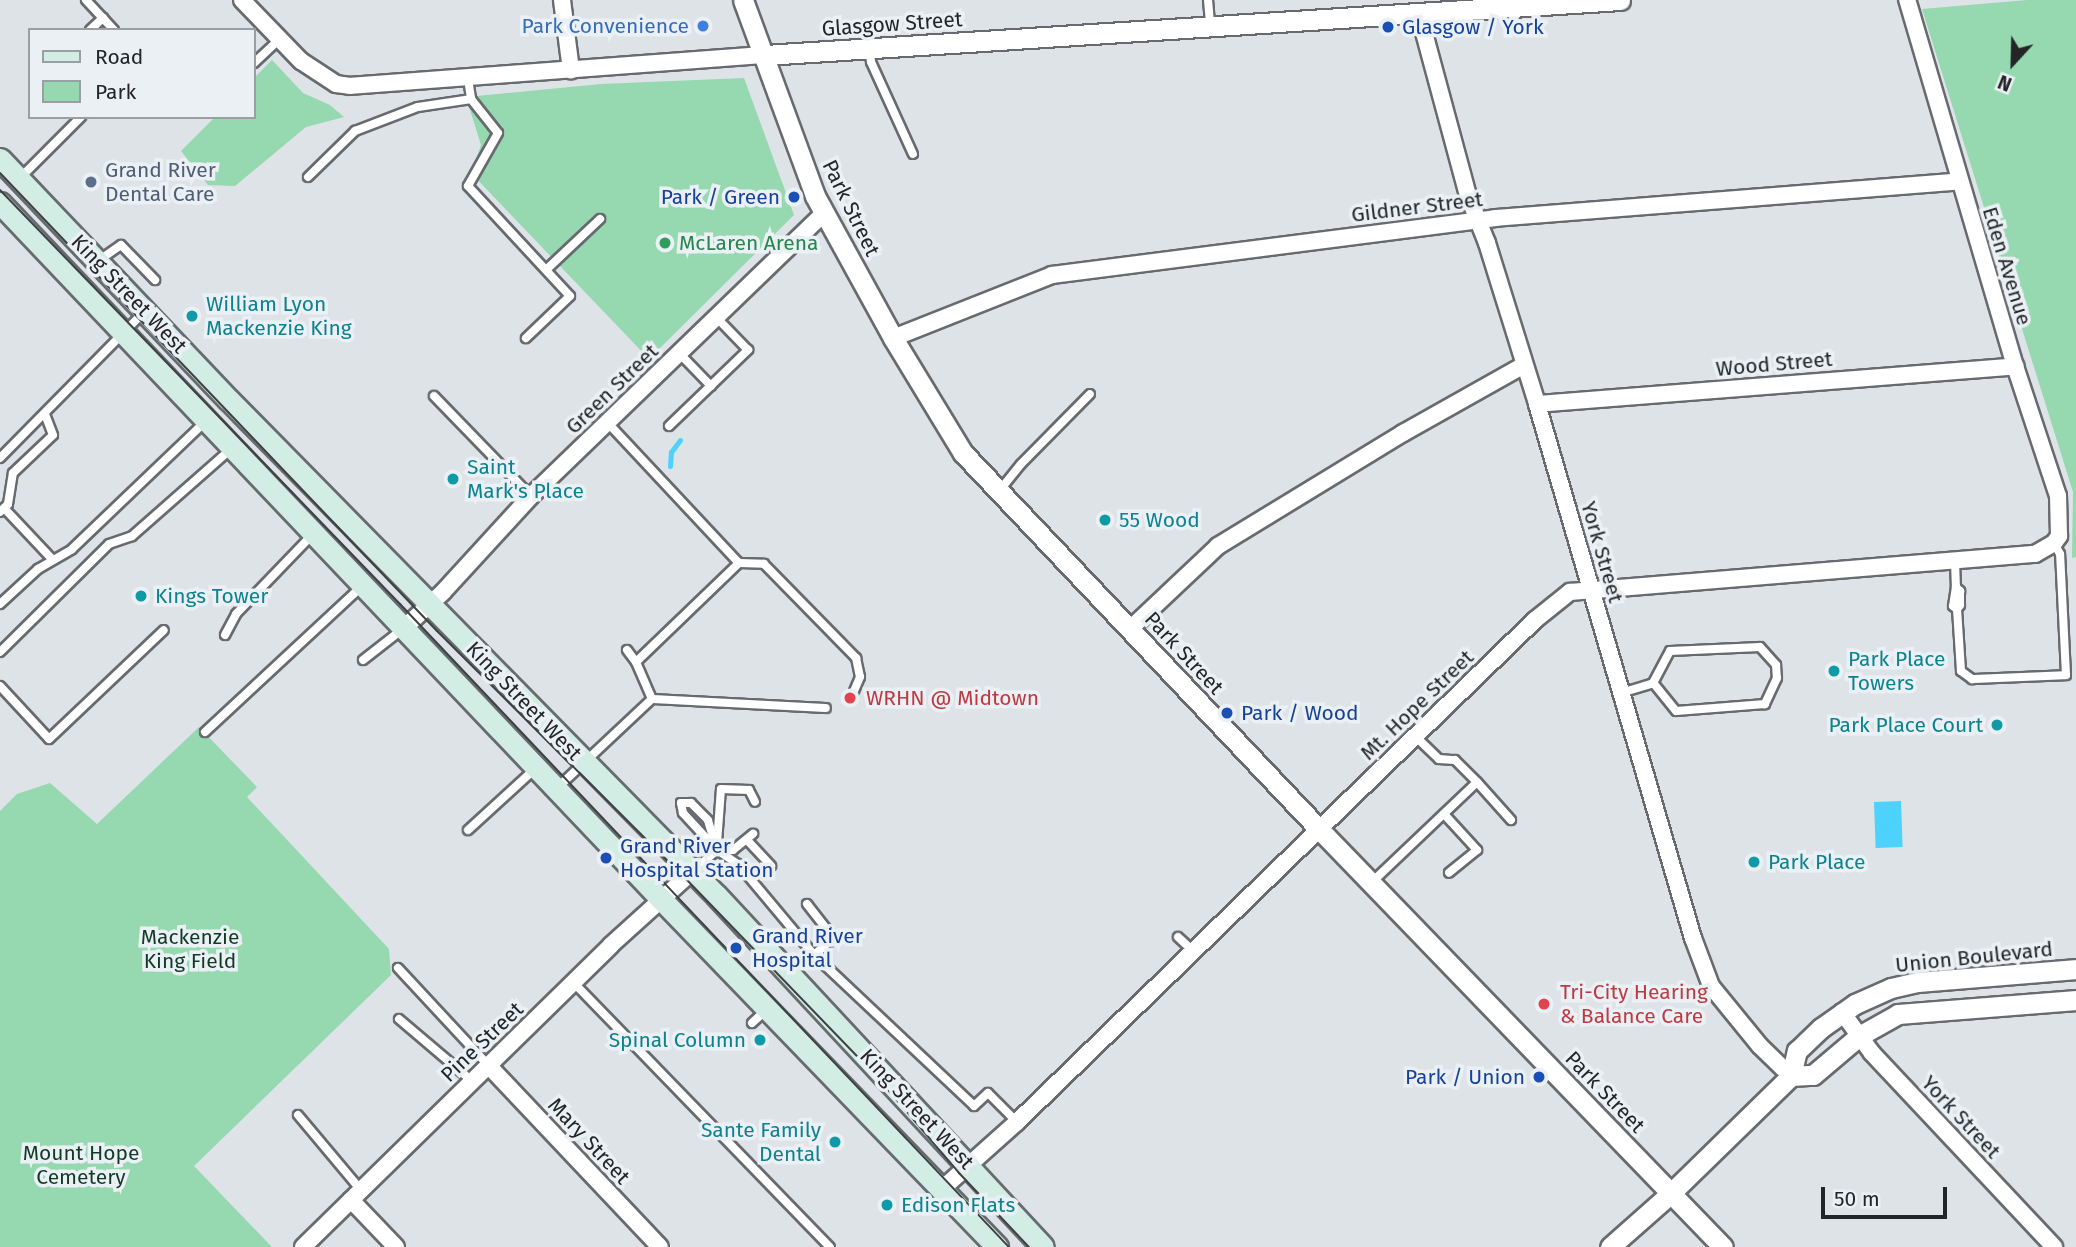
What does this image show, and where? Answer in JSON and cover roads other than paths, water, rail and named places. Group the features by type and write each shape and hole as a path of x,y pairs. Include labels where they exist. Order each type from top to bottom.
{"main road":[{"name":"King Street West","path":"0,159 229,400 693,871 1043,1247"},
{"name":"King Street West","path":"0,204 661,899 760,1016 942,1189 997,1247"}],"street":[{"path":"242,0 280,39"},
{"path":"562,0 571,70"},
{"name":"Park Street","path":"743,0 815,196 893,338 963,453 1319,829 1723,1247"},
{"name":"Glasgow Street","path":"280,39 301,61 336,84 349,86 765,55 1210,27 1421,7 1620,0"},
{"name":"Eden Avenue","path":"1907,0 2015,366 2058,496 2059,536 2054,543"},
{"name":"York Street","path":"1421,7 1456,155 1536,404 1689,925 1711,986 1760,1046 1791,1076"},
{"name":"Gildner Street","path":"893,338 1052,275 1478,221 1960,181"},
{"name":"Green Street","path":"404,628 531,496 824,213"},
{"path":"1130,629 1218,546 1403,433 1524,365"},
{"name":"Wood Street","path":"1536,404 2015,366"},
{"name":"Mt. Hope Street","path":"942,1189 1017,1122 1550,605 1570,592 2035,554 2054,543"},
{"name":"Pine Street","path":"303,1247 573,982 693,871"},
{"name":"Union Boulevard","path":"1610,1247 1671,1193 1791,1076 1797,1051 1842,1012 1874,994 1918,982 2076,969"},
{"name":"Union Boulevard","path":"1791,1076 1813,1075 1859,1036 1882,1022 1911,1011 2076,1000"},
{"name":"York Street","path":"1842,1012 1859,1036 2054,1247"},
{"name":"Mary Street","path":"488,1065 660,1247"},
{"path":"356,1195 396,1247"}],"lane":[{"path":"86,0 112,28"},
{"path":"1208,0 1210,27"},
{"path":"92,28 103,19"},
{"path":"256,61 280,39"},
{"path":"869,49 871,62 913,154"},
{"path":"468,79 471,99 498,133 468,187 570,296 526,338"},
{"path":"308,177 355,131 418,107 471,99"},
{"path":"19,179 79,119"},
{"path":"547,269 600,219"},
{"path":"98,261 121,245 155,280"},
{"path":"0,458 146,311"},
{"path":"669,426 748,350 716,317"},
{"path":"679,353 711,386"},
{"path":"998,493 1021,464 1090,394"},
{"path":"434,396 531,496"},
{"path":"45,414 53,435 13,473 8,504 2,510 53,560"},
{"path":"0,604 38,569 72,549 206,421"},
{"path":"607,422 739,563 764,564 856,658 860,677 853,691"},
{"path":"0,652 109,544 132,536 232,448"},
{"path":"225,635 236,614 314,533"},
{"path":"1955,561 1956,587 1953,606 1957,609 1961,671 1972,679 2066,675 2060,554 2054,543"},
{"path":"636,662 739,563"},
{"path":"205,732 363,585"},
{"path":"363,660 404,628"},
{"path":"0,686 49,739 164,630"},
{"path":"1621,693 1653,683 1670,652 1760,647 1776,665 1777,678 1765,705 1676,710 1653,683"},
{"path":"627,650 636,662 652,699"},
{"path":"556,789 652,699 827,708"},
{"path":"1415,736 1439,760 1455,760 1511,820"},
{"path":"468,830 536,768"},
{"path":"1371,883 1477,782"},
{"path":"717,850 721,789 749,790 755,802"},
{"path":"717,850 708,820 691,803 681,803 683,813 717,850 738,864 814,956 974,1106 988,1093 1017,1122"},
{"path":"1444,814 1477,850 1449,873"},
{"path":"693,871 717,850 733,850 750,837 771,866"},
{"path":"807,904 830,933 829,942 814,956"},
{"path":"1178,937 1193,951"},
{"path":"398,968 488,1065"},
{"path":"573,982 830,1247"},
{"path":"399,1019 472,1081"},
{"path":"298,1115 327,1147 356,1195"}],"water":[{"path":"1901,801 1903,847 1876,848 1874,802"}],"waterway":[{"path":"670,466 671,452 680,440"}],"tram line":[{"path":"0,173 437,631 685,878 878,1078 959,1173 1029,1247"},
{"path":"0,190 400,604 1009,1247"}],"place":[{"name":"Park Convenience","path":"703,26"},
{"name":"Glasgow / York","path":"1388,27"},
{"name":"Grand River Dental Care","path":"91,182"},
{"name":"Park / Green","path":"794,197"},
{"name":"McLaren Arena","path":"665,243"},
{"name":"William Lyon Mackenzie King","path":"192,316"},
{"name":"Saint Mark's Place","path":"453,479"},
{"name":"55 Wood","path":"1105,520"},
{"name":"Kings Tower","path":"141,596"},
{"name":"Park Place Towers","path":"1834,671"},
{"name":"WRHN @ Midtown","path":"850,698"},
{"name":"Park / Wood","path":"1227,713"},
{"name":"Park Place Court","path":"1997,725"},
{"name":"Grand River Hospital Station","path":"606,858"},
{"name":"Park Place","path":"1754,862"},
{"name":"Grand River Hospital","path":"736,948"},
{"name":"Tri-City Hearing & Balance Care","path":"1544,1004"},
{"name":"Spinal Column","path":"760,1040"},
{"name":"Park / Union","path":"1539,1077"},
{"name":"Sante Family Dental","path":"835,1142"},
{"name":"Edison Flats","path":"887,1205"}],"park label":[{"name":"Mackenzie King Field","path":"190,949"},
{"name":"Mount Hope Cemetery","path":"81,1165"}]}
